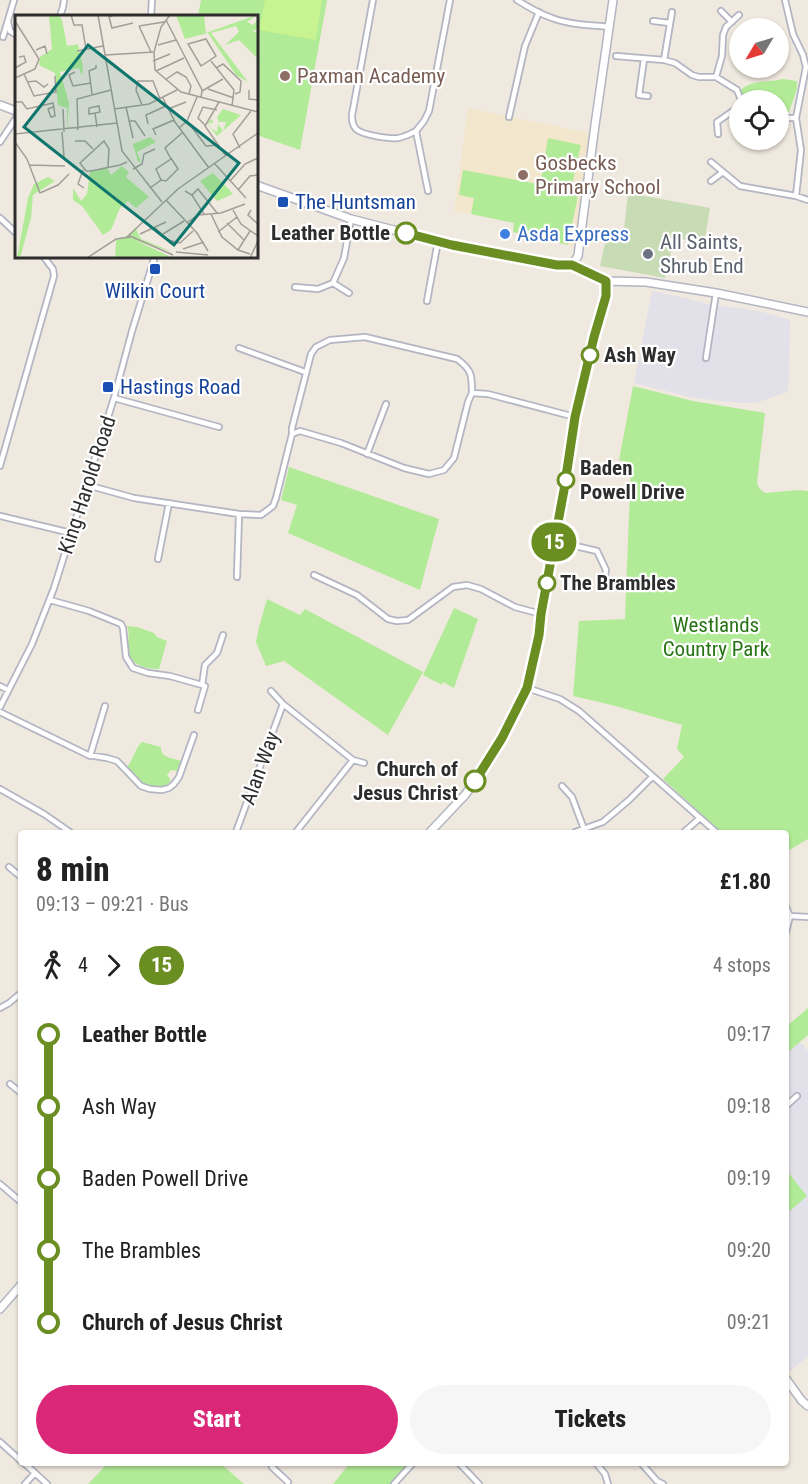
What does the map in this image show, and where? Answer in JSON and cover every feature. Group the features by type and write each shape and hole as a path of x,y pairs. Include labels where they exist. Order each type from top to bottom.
{"street":[{"path":"3,37 14,0"},
{"path":"60,15 64,0"},
{"path":"151,15 153,0"},
{"path":"372,0 352,115 356,130 390,138 410,135 424,121 429,111 450,0"},
{"path":"518,0 552,18 610,27"},
{"path":"572,265 578,256 596,114 614,0"},
{"path":"792,0 786,1 793,34 806,54 806,67 796,118 801,150 796,196"},
{"path":"722,11 729,19"},
{"path":"508,117 525,46 539,12"},
{"path":"664,60 672,12"},
{"path":"736,18 739,15"},
{"path":"653,21 670,23"},
{"path":"8,22 10,31 15,34"},
{"path":"716,77 722,56 723,35 729,24"},
{"path":"616,56 675,63 693,75 716,77 737,90"},
{"path":"639,95 644,59"},
{"path":"631,94 648,96"},
{"path":"0,105 15,111"},
{"path":"717,122 729,114"},
{"path":"710,118 717,122"},
{"path":"789,118 796,118"},
{"path":"0,142 15,120"},
{"path":"717,122 718,134"},
{"path":"416,130 428,191"},
{"path":"801,150 808,150"},
{"path":"711,162 740,186 808,200"},
{"path":"711,181 723,172"},
{"path":"258,185 351,219 452,245 557,265 572,265 606,281 646,282 716,293 808,312"},
{"path":"0,218 15,231"},
{"path":"295,287 318,289 333,283 344,258 351,219"},
{"path":"427,301 438,241"},
{"path":"0,466 54,276 53,269 45,258"},
{"name":"King Harold Road","path":"0,707 32,644 50,600 114,398 154,258"},
{"path":"432,830 465,795 484,767 502,738 527,688 539,635 575,417 606,296 606,281"},
{"path":"333,283 349,293"},
{"path":"706,358 716,293"},
{"path":"87,485 134,498 261,516 273,506 276,498 305,372 316,347 330,340 365,337 457,359 467,366 472,378 472,393 454,458 444,470 429,474 404,468 341,443 300,431 292,434"},
{"path":"239,348 305,372"},
{"path":"472,393 488,394 575,417"},
{"path":"114,398 219,427"},
{"path":"367,454 386,404"},
{"path":"158,559 169,503"},
{"path":"237,577 239,514"},
{"path":"0,516 71,533"},
{"path":"554,541 597,551 606,570 604,582"},
{"path":"314,575 357,595 388,619 397,621 408,620 453,587 467,585 481,589 514,607 541,614"},
{"path":"50,600 89,611 121,624 126,657 133,668 206,686"},
{"path":"198,710 206,686 205,665 217,653 223,635"},
{"path":"0,686 8,690"},
{"path":"527,688 560,699 579,711 714,830"},
{"name":"Alan Way","path":"271,691 283,704 353,760 364,763"},
{"name":"Alan Way","path":"237,830 283,704"},
{"path":"90,756 105,706"},
{"path":"0,712 90,756 117,761 141,786 150,789 169,788 179,777 194,735"},
{"path":"298,830 353,760"},
{"path":"581,830 603,822 630,800 652,777"},
{"path":"562,786 572,797 584,829"},
{"path":"0,789 67,830"},
{"path":"686,830 700,818"},
{"path":"9,867 18,874"},
{"path":"789,920 790,916 808,917"},
{"path":"0,1008 18,996"},
{"path":"10,1084 18,1091"},
{"path":"789,1103 797,1096"},
{"path":"0,1184 18,1199"},
{"path":"0,1309 18,1289"},
{"path":"789,1382 808,1406"},
{"path":"0,1442 18,1458"},
{"path":"27,1466 47,1484"},
{"path":"272,1466 288,1482"},
{"path":"394,1484 410,1466"},
{"path":"462,1466 479,1484"},
{"path":"598,1466 605,1474 608,1484"},
{"path":"644,1466 663,1484"},
{"path":"25,1484 35,1473"}],"shaded area":[{"name":"Gosbecks Primary School","path":"468,108 594,134 579,248 513,232 514,223 454,211"},
{"path":"652,291 706,304 759,311 790,320 787,392 756,403 740,403 694,398 634,383"},
{"path":"800,1042 808,1051 808,1356 789,1372 789,1051"}],"green space":[{"name":"Paxman Academy","path":"201,0 327,0 300,150 258,135 258,15 198,15"},
{"path":"265,0 322,0 316,40 259,30"},
{"path":"783,79 797,81 797,89 789,112 789,90 741,90 754,83"},
{"path":"548,138 581,145 572,185 541,179"},
{"path":"463,170 538,184 545,181 567,185 573,194 578,195 568,245 513,232 514,223 471,214 474,198 459,195"},
{"path":"628,193 710,208 704,243 674,238 665,278 600,266 608,230 621,231 624,229"},
{"name":"Westlands Country Park","path":"633,386 693,401 765,413 757,483 759,488 765,493 808,491 808,839 789,850 789,830 719,830 663,779 684,757 677,749 682,725 573,696 579,621 625,619 631,463 619,460"},
{"path":"289,467 439,519 420,590 288,533 297,505 281,500"},
{"path":"267,599 300,615 305,609 423,672 388,735 284,661 266,666 256,642"},
{"path":"454,608 478,619 454,688 443,682 442,685 423,675"},
{"path":"127,626 154,633 157,637 167,641 159,669 142,666 130,657"},
{"path":"142,742 161,747 165,755 181,761 177,771 171,770 167,775 171,780 167,785 154,787 144,784 127,767"},
{"path":"808,1008 808,1035 789,1051 789,1024"},
{"path":"789,1174 807,1196 789,1210"},
{"path":"105,1466 223,1466 244,1484 88,1484"},
{"path":"348,1466 408,1466 390,1484 333,1484"}],"bus line":[{"name":"15","path":"406,233 452,245 557,265 572,265 606,281 606,296 575,417 539,635 527,688 502,738 475,781"}],"place":[{"name":"Paxman Academy","path":"285,76"},
{"name":"Gosbecks Primary School","path":"523,175"},
{"name":"The Huntsman","path":"283,202"},
{"name":"Leather Bottle","path":"406,233"},
{"name":"Asda Express","path":"505,234"},
{"name":"All Saints, Shrub End","path":"648,254"},
{"name":"Wilkin Court","path":"155,269"},
{"name":"Ash Way","path":"590,355"},
{"name":"Hastings Road","path":"108,387"},
{"name":"Baden Powell Drive","path":"566,480"},
{"name":"The Brambles","path":"547,583"},
{"name":"Church of Jesus Christ","path":"475,781"}]}
